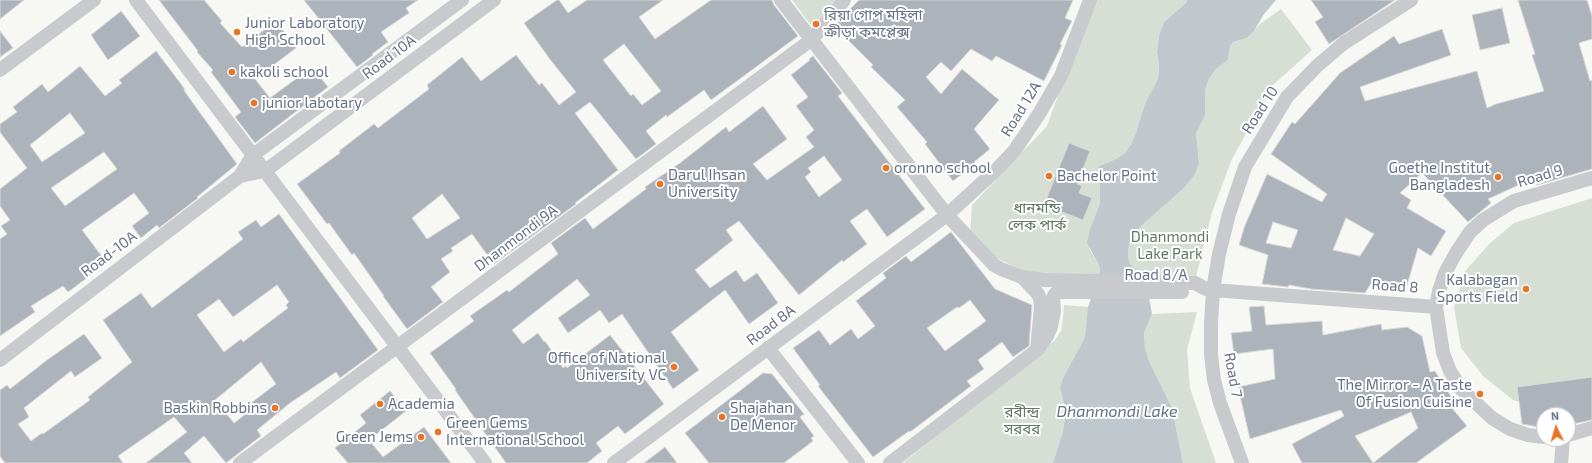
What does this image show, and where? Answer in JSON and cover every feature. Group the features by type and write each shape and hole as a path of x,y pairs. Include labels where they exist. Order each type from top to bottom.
{"street":[{"path":"0,70 94,0"},
{"path":"136,0 485,463"},
{"name":"Road 10A","path":"240,176 253,155 462,0"},
{"name":"Road 10A","path":"240,176 265,171 494,0"},
{"name":"Road 8/A","path":"781,0 947,215 994,265 1022,277 1057,286 1202,289"},
{"name":"Dhanmondi 9A","path":"240,463 812,40 836,13 844,0"},
{"name":"Road 12A","path":"947,215 1015,150 1039,114 1061,76 1090,0"},
{"name":"Road 10","path":"1202,289 1219,254 1228,218 1245,166 1287,97 1317,66 1344,43 1411,0"},
{"name":"Road-10A","path":"0,360 240,176"},
{"name":"Road 9","path":"1436,307 1445,273 1470,232 1483,220 1514,201 1592,178"},
{"name":"Road 8A","path":"614,463 947,215"},
{"name":"Road 8/A","path":"1022,277 1034,288 1040,299 1041,307 1038,350"},
{"path":"890,463 1038,350 1052,327 1054,311 1053,298 1057,286"},
{"name":"Road 8","path":"1202,289 1436,307 1443,353 1450,371 1462,390 1492,418 1510,429 1536,436"},
{"name":"Road 7","path":"1202,289 1211,339 1214,380 1220,403 1242,463"},
{"path":"768,348 858,463"},
{"path":"1576,433 1592,428"},
{"path":"1561,463 1562,447"}],"green space":[{"name":"রিয়া গোপ মহিলা ক্রীড়া কমপ্লেক্স","path":"792,0 841,0 816,32"},
{"name":"ধানমন্ডি লেক পার্ক","path":"1092,0 1187,0 1186,3 1164,22 1159,35 1157,52 1159,66 1158,79 1145,103 1131,144 1125,153 1116,159 1099,166 1097,169 1100,187 1100,203 1090,229 1089,248 1099,265 1100,271 1098,279 1032,275 990,255 970,234 972,205 1047,126"},
{"name":"Dhanmondi Lake Park","path":"1281,9 1312,50 1273,85 1232,159 1212,212 1196,277 1141,276 1130,264 1128,256 1129,243 1139,228 1185,187 1196,173 1199,163 1196,133 1205,114 1205,90 1209,79 1216,69 1228,60 1230,46 1233,42 1247,38 1260,24"},
{"name":"Kalabagan Sports Field","path":"1592,198 1592,409 1576,410 1576,407 1538,407 1513,400 1483,376 1461,348 1454,307 1465,271 1490,243 1514,223"},
{"name":"রবীন্দ্র সরবর","path":"1064,305 1088,307 1088,325 1085,337 1063,378 1060,388 1066,411 1063,431 1053,463 903,463 1054,341 1061,331"},
{"path":"1197,312 1187,350 1190,388 1216,463 1183,463 1172,408 1149,361 1145,348 1144,333 1152,314"}],"water":[{"name":"Dhanmondi Lake","path":"1187,0 1276,0 1264,14 1254,31 1247,38 1233,42 1230,46 1228,60 1216,69 1209,79 1205,90 1205,115 1196,133 1199,163 1196,173 1185,187 1139,228 1129,243 1128,256 1130,264 1146,281 1152,314 1144,333 1145,348 1149,361 1172,408 1183,463 1053,463 1063,431 1066,411 1060,388 1063,378 1085,337 1088,307 1100,271 1099,265 1087,243 1090,229 1100,203 1100,187 1097,169 1099,166 1116,159 1125,153 1131,144 1145,103 1158,79 1159,66 1157,52 1159,35 1164,22 1186,3"}],"building":[{"path":"0,0 24,0 0,19"},
{"path":"159,0 204,0 222,21 220,23 242,47 276,21 296,48 255,79 270,98 312,67 328,87 255,143 235,117 241,112 211,72 213,70 197,52 198,51"},
{"path":"304,0 418,0 406,8 409,13 381,32 388,42 357,67"},
{"path":"557,0 559,0 568,13 587,0 663,0 639,17 655,39 711,0 772,0 774,5 798,36 711,100 704,90 667,117 666,115 646,131 656,144 636,159 590,102 575,113 618,170 575,203 576,204 494,264 472,234 451,248 453,251 441,259 450,272 431,287 443,302 407,329 354,253 352,255 329,223 327,224 297,184 340,153 339,151 374,124 378,128 429,89 427,85 462,57 481,81 516,55 539,85 542,83 559,105 576,92 524,23","holes":["624,44 661,91 642,105 633,94 631,96 603,60","442,194 460,218 427,239 412,218"]},
{"path":"859,0 1073,0 1065,18 1072,21 1044,81 996,56 992,61 971,49 951,71 941,62 926,77 941,94 962,69 999,100 974,129 990,149 974,162 975,164 953,181 925,144 927,142 897,107 905,100 871,67 873,65 834,26"},
{"path":"1311,0 1395,0 1329,44 1315,22 1323,17"},
{"path":"1518,0 1587,0 1592,16 1592,39 1579,43 1590,81 1592,80 1592,169 1537,185 1534,178 1488,199 1491,203 1468,222 1422,173 1400,193 1411,200 1407,208 1446,231 1431,256 1418,248 1407,285 1373,280 1365,293 1311,289 1289,285 1288,287 1262,284 1268,255 1239,245 1244,228 1267,174 1322,202 1327,194 1271,154 1292,122 1295,124 1340,73 1394,36 1399,44 1442,29 1451,55 1360,87 1365,101 1477,71 1487,108 1496,104 1544,91 1532,55 1535,54","holes":["1346,218 1374,234 1360,256 1333,250","1273,222 1298,230 1291,248 1266,243"]},
{"path":"1502,8 1510,43 1480,50 1472,15"},
{"path":"121,11 140,36 108,60 91,35"},
{"path":"0,31 13,48 0,57"},
{"path":"156,51 184,88 185,92 237,164 197,197 198,198 159,228 157,225 141,238 132,226 149,213 134,193 82,230 107,263 68,292 63,286 31,306 35,312 0,336 0,239 7,234 1,226 10,220 0,206 0,189 27,168 0,132 0,124 17,112 13,107 42,84 48,92 80,66 105,96 122,83 119,80","holes":["70,113 85,133 42,162 30,145","104,152 117,169 65,206 51,188"]},
{"path":"813,56 842,93 838,96 925,209 887,237 867,209 850,221 867,244 843,262 842,260 799,295 739,221 726,230 733,240 695,270 710,288 736,270 744,282 757,273 778,303 749,324 725,290 671,332 699,370 673,389 622,314 609,323 600,310 568,333 558,318 590,295 577,279 512,330 523,344 538,333 563,368 566,366 567,368 610,335 664,404 625,434 618,426 596,443 602,451 587,463 506,463 430,353 474,321 470,316 507,290 509,292 558,254 551,243 585,218 593,229 646,189 645,187 680,163 726,127 729,132 763,106 787,139 753,164 767,180 814,147 806,137 814,130 796,106 808,97 791,75 810,60 809,59","holes":["824,156 842,180 819,197 805,177 811,172 808,168"]},
{"path":"1069,143 1090,151 1077,184 1082,186 1079,193 1092,198 1083,220 1044,205"},
{"path":"279,214 378,350 340,378 336,372 290,403 257,430 261,436 226,463 204,436 184,453 192,463 146,463 187,432 174,417 118,456 123,463 5,463 0,456 0,390 7,385 10,389 47,360 84,334 102,358 75,377 71,371 24,408 29,417 18,424 31,441 42,433 43,434 90,400 88,397 132,362 103,320 141,293 152,308 243,239 238,232 256,220 261,227","holes":["277,285 289,302 286,305 288,308 243,342 241,339 224,352 197,315 219,299 233,317","261,362 276,384 247,406 251,410 234,423 215,400"]},
{"path":"951,232 995,289 1032,305 1029,346 1013,357 1002,342 978,360 984,369 967,381 971,386 910,432 909,431 873,457 818,386 820,385 793,348 819,330 830,345 851,329 858,339 875,326 856,301 886,278 883,273 906,256 911,262","holes":["970,300 986,321 945,351 927,328 957,307 959,308"]},
{"path":"1264,306 1266,325 1322,321 1323,335 1381,324 1382,330 1407,327 1422,336 1430,372 1435,371 1452,398 1446,401 1467,426 1416,463 1373,463 1302,463 1292,444 1344,416 1341,410 1250,439 1238,387 1275,379 1273,349 1234,354 1231,333 1252,331 1249,307","holes":["1411,412 1418,428 1373,463 1355,436"]},
{"path":"763,373 772,374 804,414 800,417 814,436 811,438 813,441 784,463 709,463 685,433"},
{"path":"1592,377 1592,420 1576,423 1576,407 1536,407 1536,427 1522,424 1517,387"},
{"path":"390,391 406,411 369,440 383,457 424,427 451,463 348,463 335,448 366,423 360,415"},
{"path":"665,447 677,463 644,463"}],"place":[{"name":"রিয়া গোপ মহিলা ক্রীড়া কমপ্লেক্স","path":"816,24"},
{"name":"Junior Laboratory High School","path":"237,32"},
{"name":"kakoli school","path":"232,72"},
{"name":"junior labotary","path":"254,103"},
{"name":"oronno school","path":"886,168"},
{"name":"Bachelor Point","path":"1049,176"},
{"name":"Goethe Institut Bangladesh","path":"1498,177"},
{"name":"Darul Ihsan University","path":"660,184"},
{"name":"Kalabagan Sports Field","path":"1526,289"},
{"name":"Office of National University VC","path":"674,367"},
{"name":"The Mirror - A Taste Of Fusion Cuisine","path":"1480,394"},
{"name":"Academia","path":"380,404"},
{"name":"Baskin Robbins","path":"275,408"},
{"name":"Shajahan De Menor","path":"722,417"},
{"name":"Green Gems International School","path":"438,432"},
{"name":"Green Jems","path":"421,437"}]}
